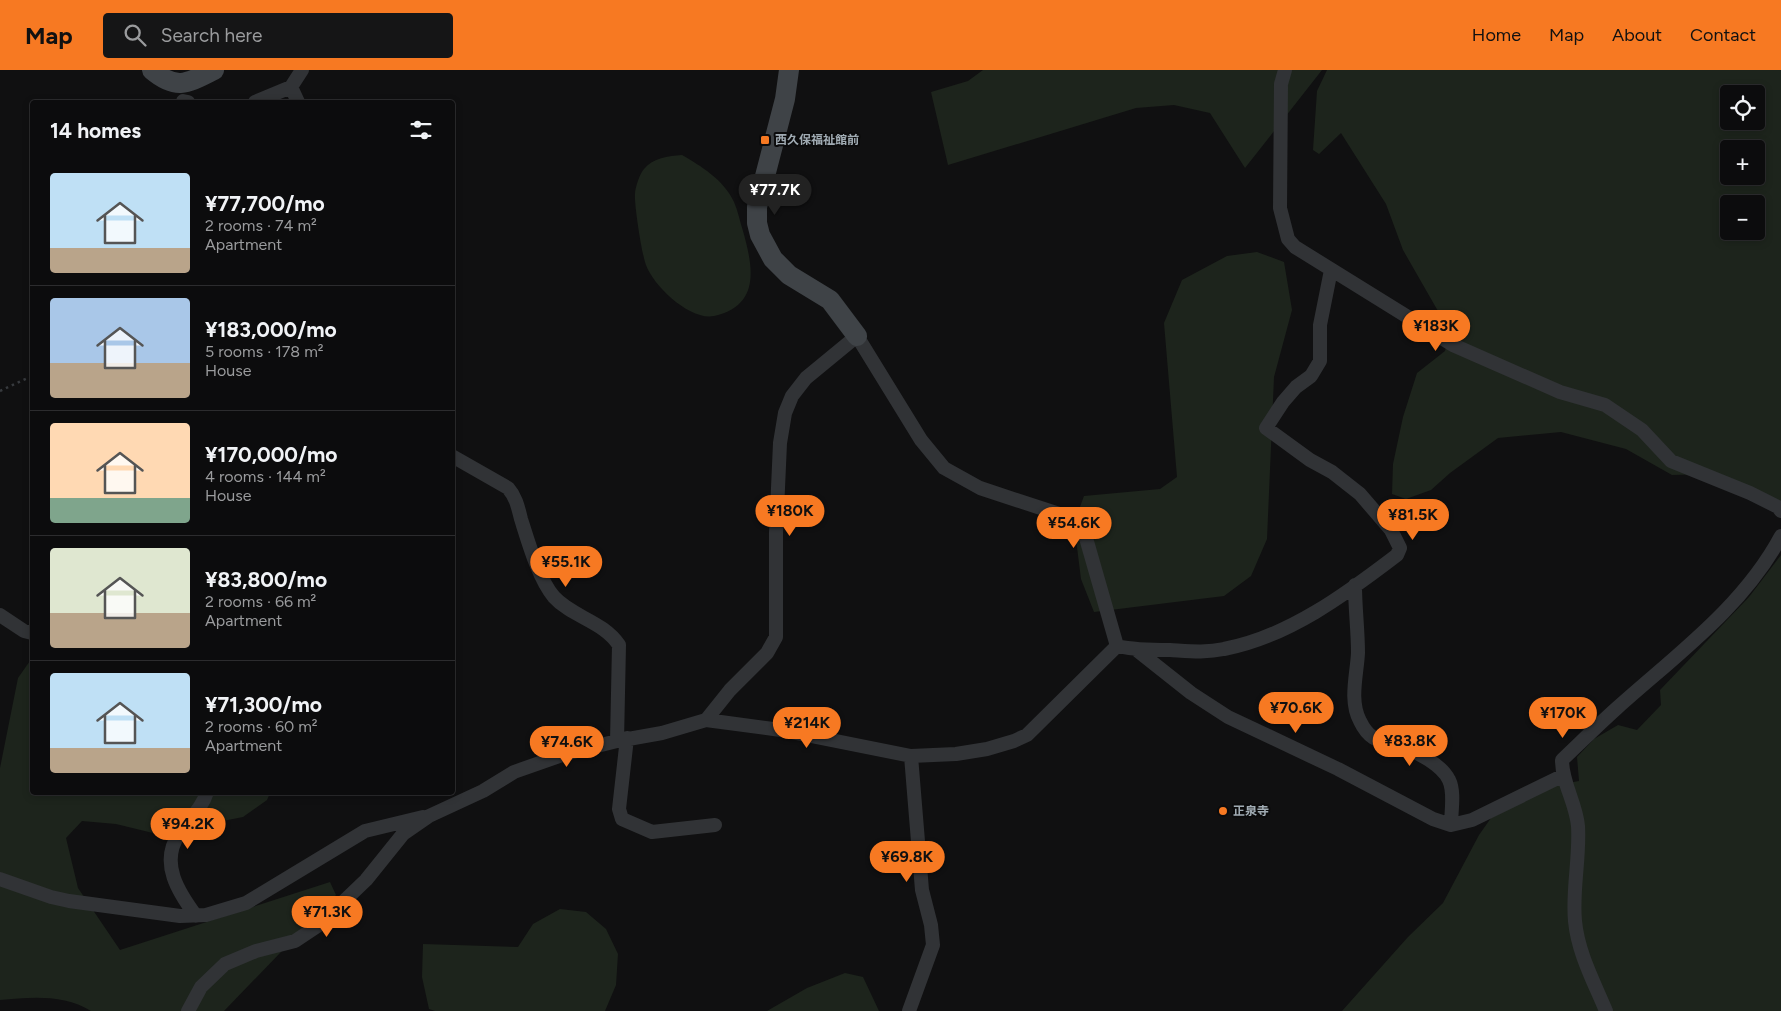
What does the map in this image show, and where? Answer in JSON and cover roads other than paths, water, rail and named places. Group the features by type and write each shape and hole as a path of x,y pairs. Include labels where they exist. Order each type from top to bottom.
{"street":[{"path":"152,70 166,82 174,84 192,81 214,70"},
{"path":"260,100 291,87 302,70"},
{"path":"788,70 785,99 758,207 757,223 760,235 781,268 830,300 857,336 921,440 944,468 980,488 1062,515 1079,529 1090,550 1117,646"},
{"path":"1285,70 1281,84 1281,218 1288,239 1296,247 1452,345 1560,392 1605,405 1642,430 1671,461 1750,493 1778,507 1781,511"},
{"path":"291,87 297,100"},
{"path":"1117,646 1138,651 1209,651 1252,642 1333,602 1398,555 1400,548 1398,542 1366,501 1347,482 1266,428 1296,387 1311,376 1320,361 1322,342 1320,325 1331,270"},
{"path":"706,720 730,690 768,653 776,637 776,533 780,443 785,413 792,396 806,378 857,336"},
{"path":"455,458 508,488 514,496 545,583 554,596 606,630 619,645 622,739 620,809 622,819 652,832 715,825"},
{"path":"1606,1011 1580,948 1577,935 1574,906 1578,824 1562,776 1562,760 1730,606 1764,567 1781,536"},
{"path":"1355,585 1358,653 1355,697 1358,719 1370,735 1380,742 1404,748 1427,759 1445,774 1451,786 1451,825"},
{"path":"0,615 24,631 30,632"},
{"path":"188,1011 201,987 225,964 256,951 283,945 306,936 366,880 403,834 429,816 483,791 514,772 565,754 622,739 662,733 706,720 781,730 911,756 956,754 987,749 1014,742 1027,735 1117,646"},
{"path":"1138,651 1191,694 1228,717 1338,769 1433,819 1451,825 1472,820 1562,776"},
{"path":"909,1011 932,945 931,925 922,890 911,756"},
{"path":"196,916 177,890 171,869 172,852 178,835 192,818 205,795"},
{"path":"0,879 51,897 180,916 196,916 246,903 365,831 429,816"}],"place":[{"name":"西久保福祉館前","path":"765,140"},
{"name":"正泉寺","path":"1223,811"}]}
